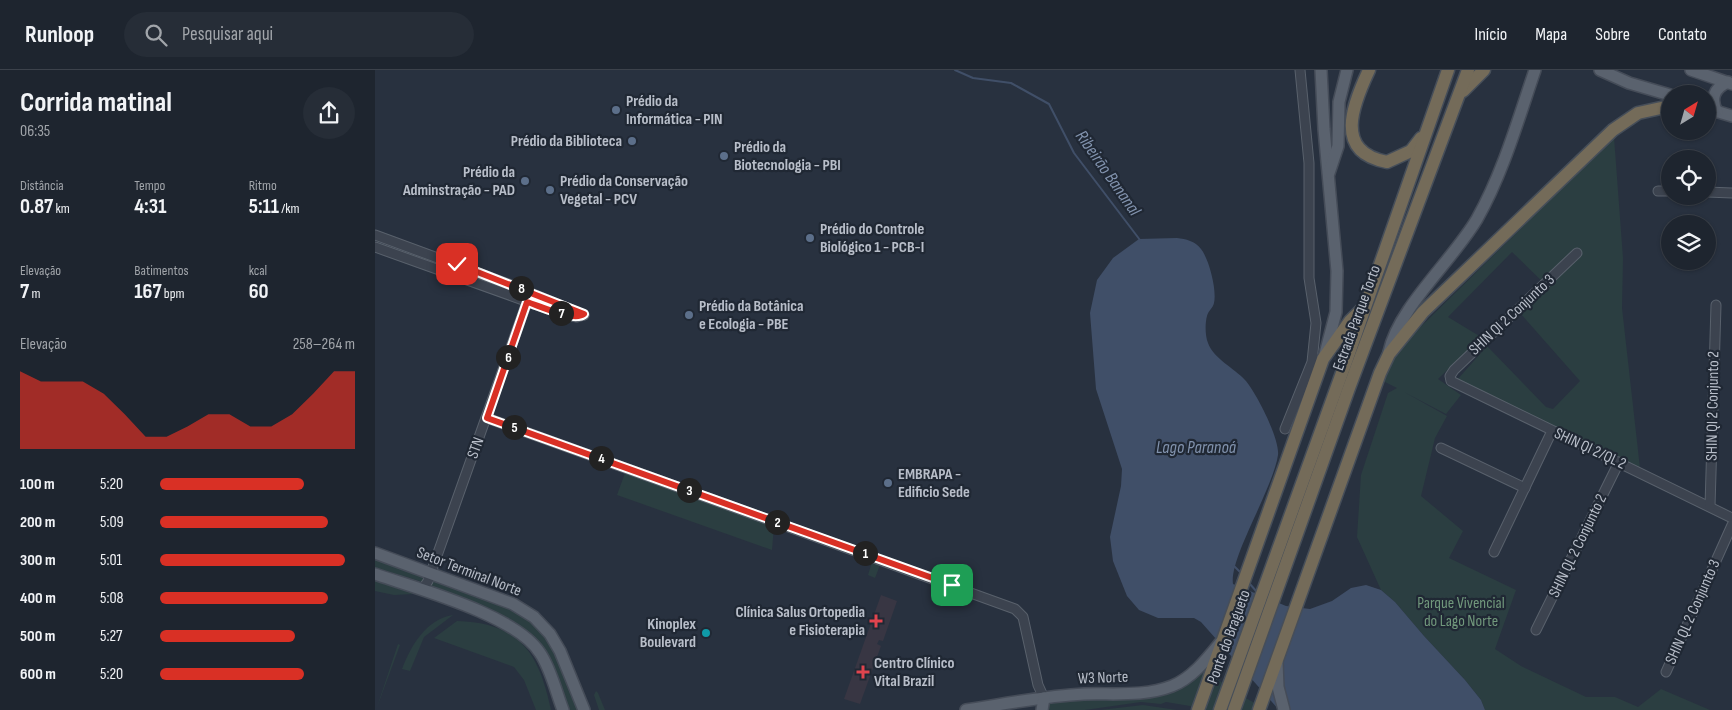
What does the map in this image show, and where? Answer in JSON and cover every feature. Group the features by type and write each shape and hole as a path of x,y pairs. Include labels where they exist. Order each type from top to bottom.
{"highway":[{"path":"1369,70 1351,119 1352,134 1359,148 1377,160 1387,162 1411,151 1426,131"},
{"name":"Estrada Parque Torto","path":"1268,574 1447,70"},
{"name":"Estrada Parque Torto","path":"1281,579 1468,70"},
{"path":"1457,99 1484,70"},
{"path":"1259,710 1389,354 1439,296 1613,130 1638,113 1661,108"},
{"path":"1198,710 1323,359 1350,321 1365,305"},
{"name":"Ponte do Bragueto","path":"1219,710 1268,574"},
{"name":"Ponte do Bragueto","path":"1234,710 1281,579"}],"main road":[{"path":"1321,70 1337,255 1336,312 1323,359"},
{"path":"1322,98 1329,70"},
{"path":"1329,173 1336,154 1339,102 1347,70"},
{"path":"1389,354 1402,322 1465,237 1488,198 1535,70"},
{"path":"1600,70 1661,92"},
{"path":"1691,70 1730,83"},
{"path":"1716,92 1718,87 1730,83"},
{"path":"1716,111 1732,116"},
{"name":"Setor Terminal Norte","path":"375,553 513,604 543,624 560,651 584,710"},
{"name":"Setor Terminal Norte","path":"375,574 490,616 525,635 540,652 563,710"},
{"name":"W3 Norte","path":"966,710 1038,699 1140,693 1174,686 1207,659 1222,640"},
{"path":"1277,659 1278,687 1284,710"},
{"path":"1038,699 1042,710"},
{"path":"993,706 1009,710"}],"street":[{"path":"1285,429 1312,362 1316,323 1309,278 1308,155 1300,70"},
{"path":"1716,192 1732,193"},
{"path":"375,235 584,314 581,317 572,317 375,247"},
{"name":"SHIN QI 2 Conjunto 3","path":"1450,379 1454,370 1577,253"},
{"name":"STN","path":"419,589 427,584 431,574 527,302"},
{"name":"SHIN QI 2 Conjunto 2","path":"1711,506 1716,305"},
{"name":"SHIN QI 2/QL 2","path":"1450,379 1456,385 1711,506 1732,518"},
{"path":"487,418 1015,609 1023,617 1037,685 1038,699"},
{"path":"1494,552 1552,431"},
{"path":"1441,448 1525,488"},
{"name":"SHIN QL 2 Conjunto 2","path":"1537,630 1619,462"},
{"name":"SHIN QL 2 Conjunto 3","path":"1666,672 1732,524"}],"shaded area":[{"name":"Centro Clínico Vital Brazil","path":"881,595 897,601 883,641 879,640 877,644 881,646 860,704 844,699"}],"green space":[{"name":"Parque Vivencial do Lago Norte","path":"1614,137 1623,258 1622,308 1640,468 1457,380 1487,346 1546,407 1553,409 1580,381 1521,314 1548,287 1512,252 1448,317 1481,337 1438,379 1461,395 1446,414 1404,392 1447,416 1435,438 1421,496 1463,531 1449,558 1516,590 1495,649 1521,666 1586,697 1615,697 1638,707 1661,689 1710,710 1485,710 1481,700 1465,680 1395,602 1381,590 1357,537 1361,475 1388,393 1397,388 1383,381 1397,350"},
{"path":"625,473 774,526 772,550 617,495"},
{"path":"375,558 426,576 423,582 375,569"},
{"path":"872,562 880,565 875,578 868,575"},
{"path":"432,578 501,604 531,622 544,634 555,649 579,710 569,710 536,641 525,631 513,622 486,608 429,588"},
{"path":"375,580 413,594 394,595 375,591"},
{"path":"453,615 424,637 410,671 402,669 410,651 427,628 443,618"},
{"path":"457,621 479,623 497,628 511,635 523,645 533,657 540,672 551,710 536,710 524,680 514,667 434,638"},
{"path":"398,644 400,645 376,710"},
{"path":"1201,668 1237,693 1267,710 1199,710 1190,706 1166,702 1161,704 1141,702 1085,710 1050,710 1045,708 1045,704 1095,698 1140,698"},
{"path":"596,691 605,710 599,710 594,695"},
{"path":"1143,705 1177,710 1100,710"}],"water":[{"name":"Lago Paranoá","path":"1177,238 1193,242 1199,246 1207,260 1212,275 1215,297 1206,322 1208,343 1215,354 1250,386 1271,427 1278,448 1278,455 1268,486 1238,558 1233,584 1286,606 1310,609 1332,601 1351,588 1366,585 1381,590 1395,602 1465,680 1481,700 1485,710 1279,710 1201,622 1194,618 1158,618 1139,610 1127,596 1113,561 1110,537 1121,486 1122,469 1096,389 1090,313 1097,280 1113,258 1139,239"}],"waterway":[{"name":"Ribeirão Bananal","path":"955,70 973,78 1011,83 1049,104 1074,153 1140,240"},
{"path":"1234,566 1241,573"},
{"path":"1249,583 1257,592"}],"place":[{"name":"Prédio da Informática - PIN","path":"616,110"},
{"name":"Prédio da Biblioteca","path":"632,141"},
{"name":"Prédio da Biotecnologia - PBI","path":"724,156"},
{"name":"Prédio da Adminstração - PAD","path":"525,181"},
{"name":"Prédio da Conservação Vegetal - PCV","path":"550,190"},
{"name":"Prédio do Controle Biológico 1 - PCB-I","path":"810,238"},
{"name":"Prédio da Botânica e Ecologia - PBE","path":"689,315"},
{"name":"EMBRAPA - Edificio Sede","path":"888,483"},
{"name":"Clínica Salus Ortopedia e Fisioterapia","path":"876,621"},
{"name":"Kinoplex Boulevard","path":"706,633"},
{"name":"Centro Clínico Vital Brazil","path":"863,672"}],"route":[{"path":"457,264 584,314 581,317 572,317 527,302 487,418 952,585"}]}
